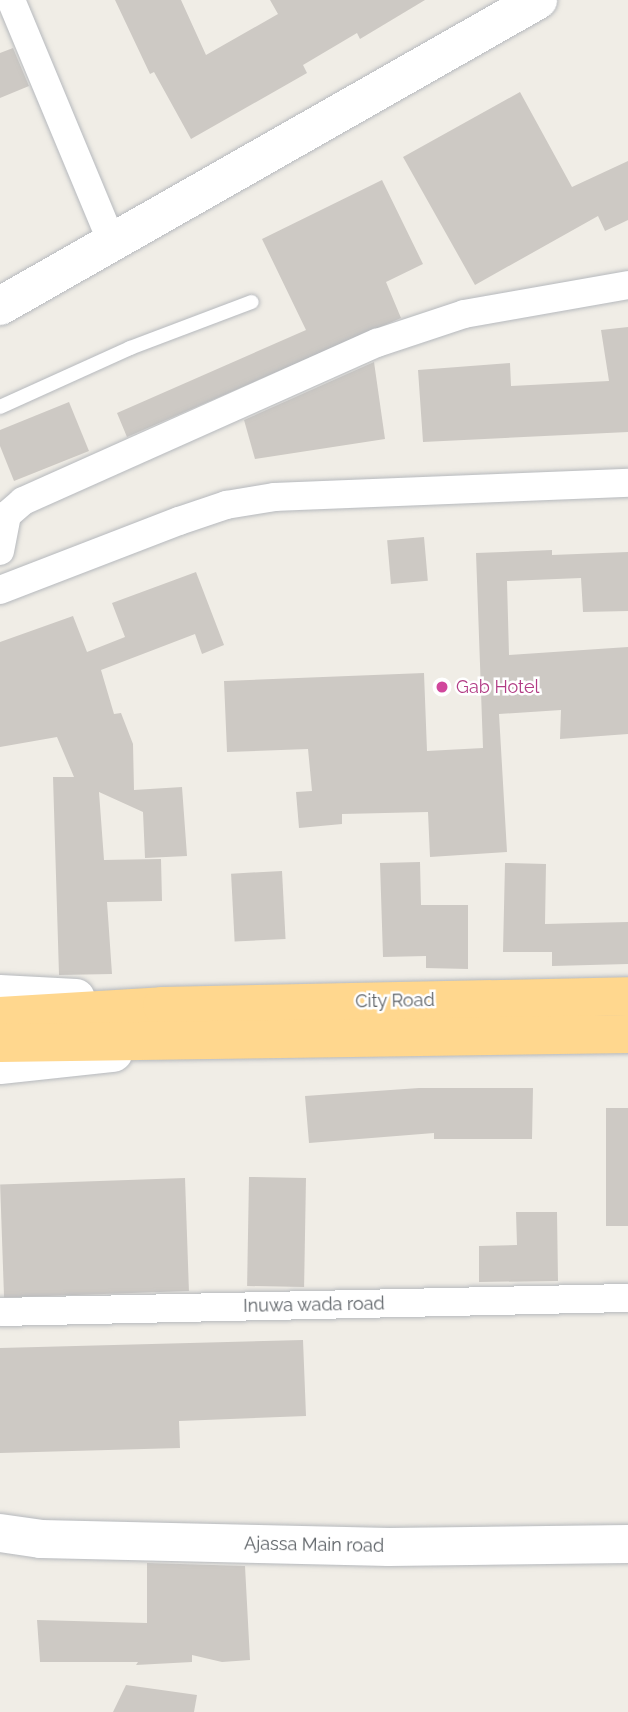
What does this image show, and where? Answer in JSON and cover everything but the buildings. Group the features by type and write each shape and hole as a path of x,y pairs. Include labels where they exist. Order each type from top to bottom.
{"highway":[{"name":"City Road","path":"72,1028 162,1006 628,996"},
{"path":"0,1016 180,1043 628,1034"},
{"path":"0,1043 72,1028"}],"main road":[{"path":"0,306 107,232 494,0"},
{"path":"0,279 107,232 538,0"},
{"name":"City Road","path":"0,994 162,1006"},
{"path":"0,1065 57,1062 180,1043"},
{"name":"Ajassa Main road","path":"0,1533 41,1539 375,1547 628,1544"}],"street":[{"path":"11,0 107,232"},
{"path":"0,551 7,515 23,501 377,343 464,314 628,285"},
{"path":"0,590 179,521 238,503 275,497 628,483"},
{"name":"Inuwa wada road","path":"0,1312 628,1298"}],"lane":[{"path":"0,407 130,348 252,302"}],"place":[{"name":"Gab Hotel","path":"442,687"}]}
